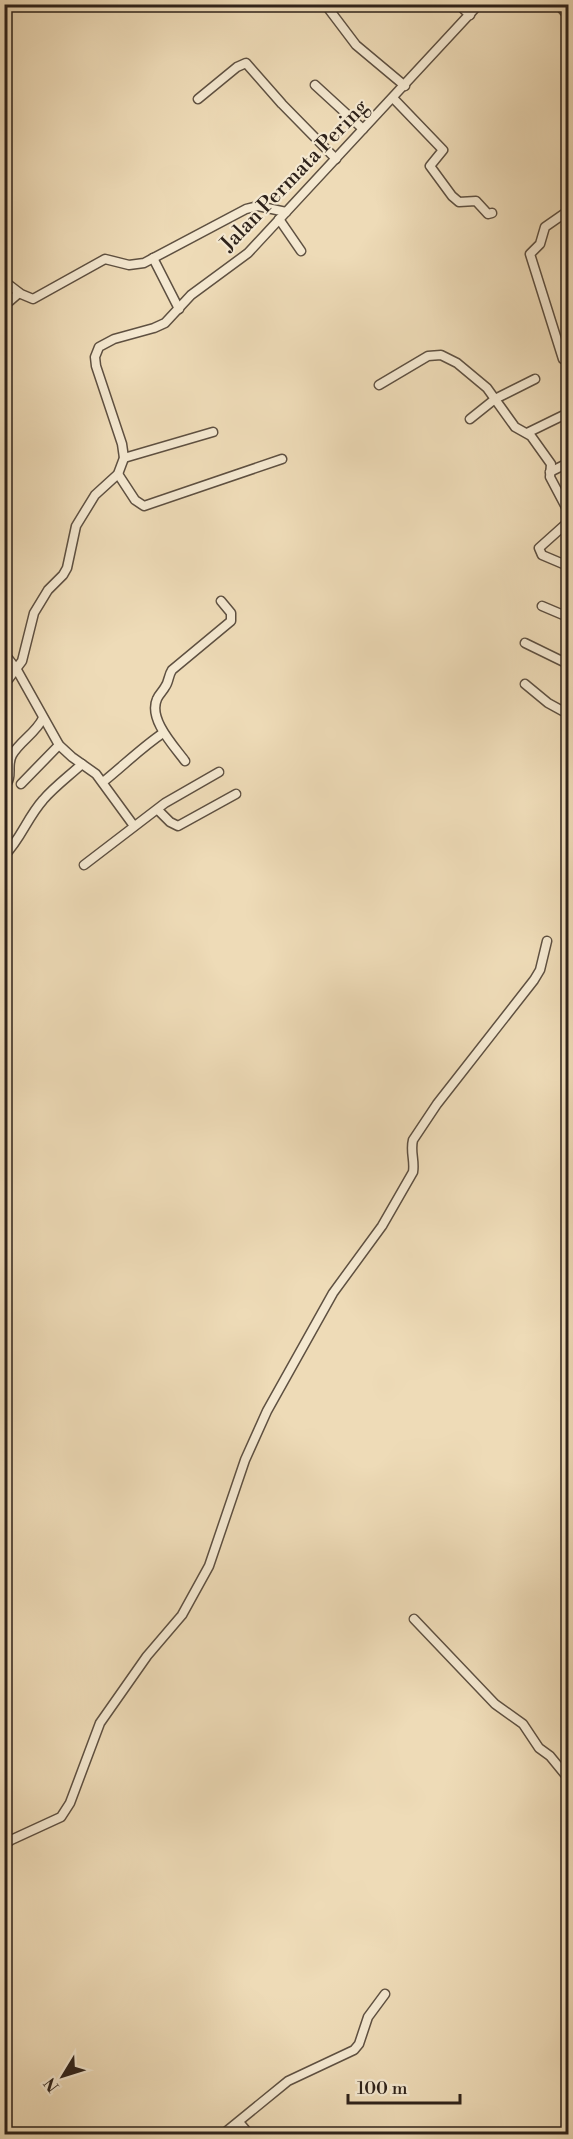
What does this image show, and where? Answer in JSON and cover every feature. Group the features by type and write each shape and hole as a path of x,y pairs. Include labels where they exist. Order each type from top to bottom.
{"street":[{"path":"325,4 356,45 405,86"},
{"path":"458,4 470,15"},
{"name":"Jalan Permata Pering","path":"124,458 122,444 96,366 97,351 103,344 114,339 165,323 191,295 248,254 479,4"},
{"path":"558,4 568,16"},
{"path":"198,99 237,67 246,63 336,159"},
{"path":"315,85 363,129"},
{"path":"393,98 443,150 430,166 452,196 459,202 476,201 488,214 492,213"},
{"path":"4,281 19,293 33,299 105,259 129,265 144,263 246,209 258,206 286,212"},
{"path":"563,359 530,254 540,244 545,227 568,214"},
{"path":"279,219 301,251"},
{"path":"153,258 179,309"},
{"path":"4,306 19,293"},
{"path":"379,385 428,356 441,355 475,376 515,427 527,433 551,464 552,484 568,511"},
{"path":"470,419 495,399 535,379"},
{"path":"527,433 568,413"},
{"path":"4,685 22,661 34,613 48,590 67,568 76,526 96,495 118,474 124,458 213,432"},
{"path":"118,474 135,500 144,506 282,459"},
{"path":"550,472 568,463"},
{"path":"568,522 540,544 539,550 542,555 568,566"},
{"path":"185,761 163,733 156,709 157,698 167,684 172,670 231,621 231,613 221,601"},
{"path":"542,606 568,617"},
{"path":"525,643 568,664"},
{"path":"4,653 17,670 59,745 96,774 134,826"},
{"path":"525,684 548,704 568,712"},
{"path":"4,787 11,777 12,755 43,718"},
{"path":"103,783 130,761 141,748 163,733"},
{"path":"21,784 59,745"},
{"path":"4,856 17,843 42,800 82,764"},
{"path":"84,865 165,803 219,772"},
{"path":"158,810 170,822 178,826 236,794"},
{"path":"4,1845 60,1816 70,1803 100,1724 147,1656 182,1614 209,1566 245,1460 267,1411 333,1293 382,1226 413,1172 415,1164 413,1140 437,1104 534,980 542,966 547,941"},
{"path":"414,1619 495,1704 523,1724 539,1748 550,1756 568,1778"},
{"path":"223,2134 293,2079 354,2050 359,2044 368,2017 385,1994"},
{"path":"239,2122 249,2134"}]}
